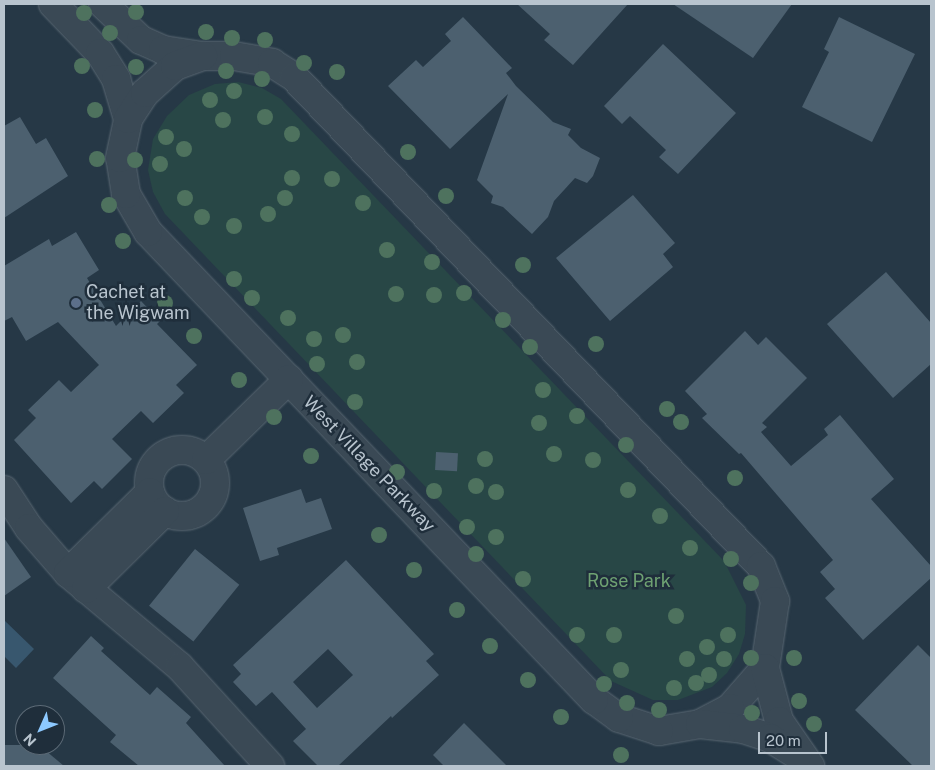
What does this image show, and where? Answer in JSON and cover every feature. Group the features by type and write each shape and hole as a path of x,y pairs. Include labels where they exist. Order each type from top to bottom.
{"street":[{"name":"West Village Parkway","path":"53,4 100,53 116,79 128,119"},
{"name":"West Village Parkway","path":"103,4 141,40 163,50 203,56 234,56 272,63 294,76 761,566 775,601 766,668 779,721 806,762"},
{"name":"West Village Parkway","path":"203,56 175,66 145,93 128,119 120,158 121,167 126,194 148,232 594,700 619,718 659,731 700,724 743,729 770,738 806,762"},
{"path":"206,460 289,379"},
{"path":"187,450 206,460 215,480 210,500 193,514 183,516 157,502 151,470 165,453 187,450"},
{"path":"4,490 29,528 77,581 180,667 270,766"},
{"path":"77,581 157,502"},
{"name":"West Village Parkway","path":"700,724 730,708 766,668"}],"green space":[{"name":"Rose Park","path":"238,82 262,88 281,99 724,561 746,605 745,634 739,654 727,673 712,687 678,700 653,700 611,681 165,214 153,192 148,170 153,139 167,116 189,95 215,84"}],"water":[{"path":"4,620 34,649 16,668 4,656"}],"building":[{"path":"517,4 628,4 573,65 544,40 550,34"},
{"path":"673,4 792,4 753,58"},
{"path":"463,17 512,68 506,73 516,86 553,122 571,129 568,135 581,148 600,158 593,176 587,183 575,178 554,201 548,217 532,234 503,207 491,203 493,196 477,180 508,94 450,149 388,86 416,60 423,67 451,41 445,34"},
{"path":"839,17 915,54 872,142 802,107 829,52 824,49"},
{"path":"663,44 736,113 678,174 659,157 666,150 630,116 622,124 604,106"},
{"path":"20,117 36,144 46,138 68,176 4,218 4,126"},
{"path":"633,195 675,243 663,254 673,267 610,321 556,258"},
{"path":"76,232 99,270 87,278 116,326 141,301 160,321 157,324 197,365 176,385 184,393 153,423 141,411 112,439 132,459 102,489 94,481 71,503 14,440 36,418 28,410 59,380 71,392 99,365 58,322 26,341 12,317 4,321 4,266 49,239 52,246"},
{"path":"886,272 931,323 931,364 893,398 827,324"},
{"path":"745,331 758,345 766,337 807,378 762,423 767,427 761,432 791,466 828,435 824,429 840,415 894,479 871,499 931,566 931,578 863,640 825,598 835,589 820,572 833,560 741,453 739,454 702,418 707,414 685,391"},
{"path":"436,452 458,453 457,471 435,470"},
{"path":"301,489 306,503 321,498 332,529 277,548 279,555 260,561 243,508"},
{"path":"4,538 31,577 4,596"},
{"path":"195,549 239,585 193,642 149,606"},
{"path":"346,560 434,654 426,661 439,675 392,718 391,716 338,766 318,766 293,741 306,729 272,692 256,706 233,682 241,674 233,665","holes":["328,649 353,675 317,708 293,682"]},
{"path":"91,636 104,648 101,651 150,695 157,687 191,717 186,723 225,766 139,766 110,742 116,735 53,678"},
{"path":"918,645 931,658 931,766 913,766 855,710"},
{"path":"464,723 507,766 444,766 433,755"},
{"path":"4,745 15,745 15,755 51,755 64,766 4,766"}],"place":[{"name":"Cachet at the Wigwam","path":"76,303"}]}
